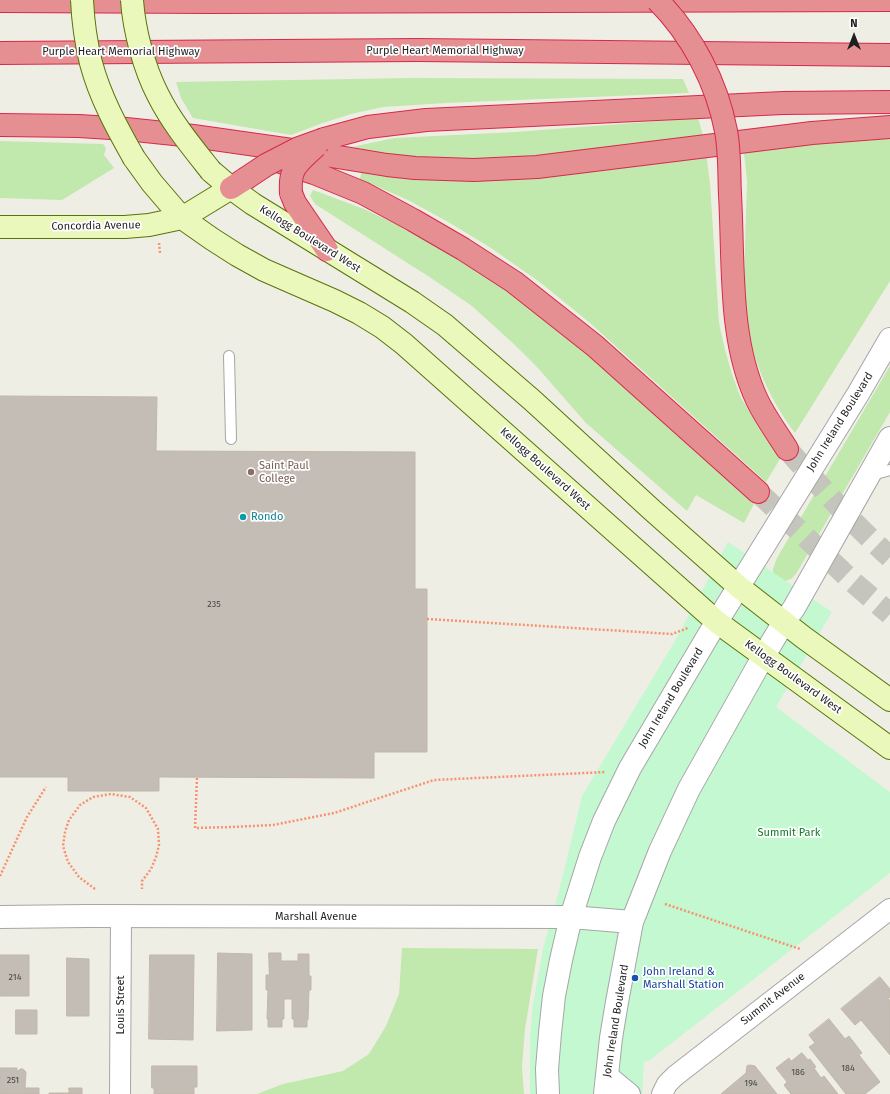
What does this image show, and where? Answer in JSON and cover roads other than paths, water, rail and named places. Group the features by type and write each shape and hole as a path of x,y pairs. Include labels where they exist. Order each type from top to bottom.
{"highway":[{"path":"657,0 666,9 693,47 706,71 723,115 729,155 735,312 740,351 750,385 757,400 787,449"},
{"path":"769,0 890,8"},
{"path":"0,1 209,2 890,0"},
{"name":"Purple Heart Memorial Highway","path":"0,53 426,50 890,55"},
{"path":"238,183 266,165 299,148 324,138 368,127 391,124 461,118 597,113 783,103 890,102"},
{"path":"0,124 110,128 192,136 320,154 387,166 474,170 537,167 812,132 890,128"},
{"path":"192,136 285,163 344,184 413,220 463,249 514,282 578,332 758,492"},
{"path":"324,138 299,162 292,171 290,182 291,193 295,203 327,250"}],"main road":[{"name":"Kellogg Boulevard West","path":"82,0 86,40 91,63 109,111 134,158 152,183 182,218 212,239 257,266 335,300 382,327 410,349 717,622 890,748"},
{"name":"Kellogg Boulevard West","path":"132,0 136,32 149,73 158,94 181,131 211,171 238,183 254,204 412,302 445,325 532,400 739,587 803,638 890,700"},
{"name":"Concordia Avenue","path":"0,227 125,227 149,225 182,218 238,183"}],"street":[{"name":"John Ireland Boulevard","path":"548,1094 547,1069 550,1033 554,996 561,960 571,917 590,857 619,788 717,622 858,394 890,339"},
{"name":"John Ireland Boulevard","path":"606,1085 617,1002 632,922 660,851 689,788 784,622 794,608 890,438"},
{"name":"Summit Avenue","path":"662,1094 667,1084 675,1076 890,909"},
{"name":"Louis Street","path":"120,1094 121,916"},
{"name":"Marshall Avenue","path":"0,917 571,917 632,922"},
{"path":"606,1085 630,1094"}],"lane":[{"path":"229,356 231,439"},
{"path":"868,476 890,470"}],"tunnel":[{"path":"787,449 824,491 890,557"},
{"path":"758,492 853,582 890,614"}],"place":[{"name":"Saint Paul College","path":"251,472"},
{"name":"Rondo","path":"243,517"},
{"name":"John Ireland & Marshall Station","path":"635,978"}],"park label":[{"name":"Summit Park","path":"789,833"}]}
